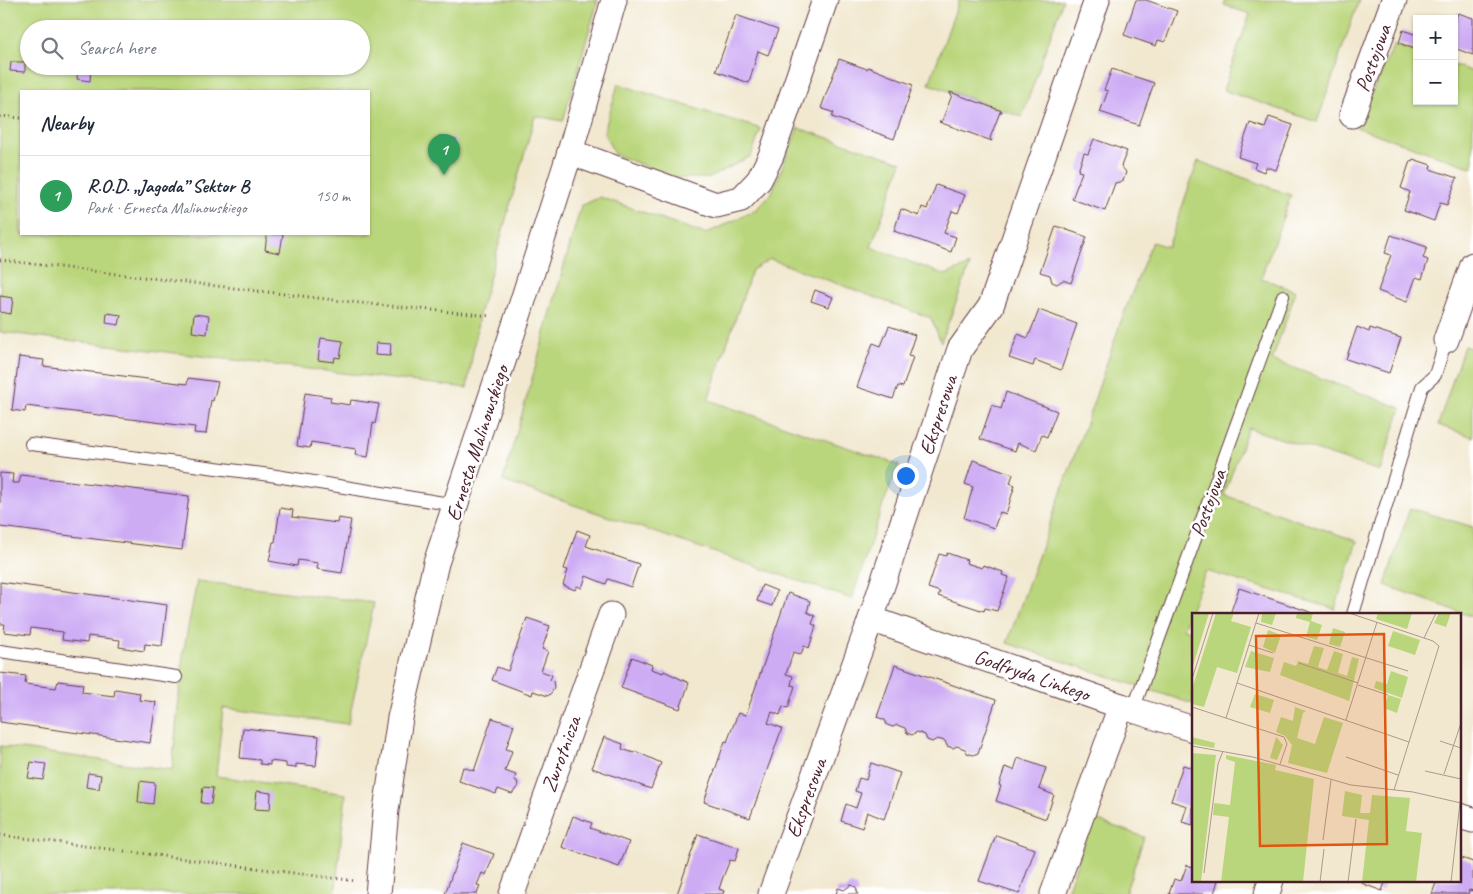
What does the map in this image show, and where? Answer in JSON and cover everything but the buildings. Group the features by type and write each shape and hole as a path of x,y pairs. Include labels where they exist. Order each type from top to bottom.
{"street":[{"name":"Ernesta Malinowskiego","path":"378,894 386,810 400,718 436,563 570,152 614,0"},
{"path":"570,152 716,204 742,199 760,180 771,156 824,0"},
{"name":"Ekspresowa","path":"771,894 871,619 960,349 991,306 1097,0"},
{"name":"Postojowa","path":"1352,115 1394,0"},
{"path":"1446,340 1473,265"},
{"name":"Zwrotnicza","path":"512,894 611,614"},
{"name":"Godfryda Linkego","path":"871,619 1192,729"},
{"path":"1053,894 1127,708"},
{"path":"1460,816 1473,820"},
{"path":"1266,894 1270,882"}],"lane":[{"name":"Postojowa","path":"1127,708 1283,296"},
{"path":"1353,613 1422,387 1435,375 1446,340"},
{"path":"31,444 270,475 456,505"},
{"path":"0,651 176,676"}],"path":[{"path":"0,116 20,118"},
{"path":"0,260 480,316"},
{"path":"0,835 337,879"}],"green space":[{"path":"0,0 598,0 563,121 535,116 479,315 467,388 0,332"},
{"path":"959,0 1063,0 1022,117 929,84"},
{"path":"1226,0 1359,0 1317,122 1223,90 1250,14 1224,5"},
{"path":"1394,45 1413,51 1413,105 1458,105 1458,66 1473,72 1473,168 1356,127"},
{"path":"618,84 761,129 751,156 709,178 676,178 614,154 604,132"},
{"path":"798,128 902,162 871,247 945,275 970,265 941,342 931,318 770,259 752,270 708,400 899,465 882,507 852,599 503,481 581,206 600,197 705,234 756,210 772,192"},
{"path":"1198,161 1291,195 1261,278 1296,291 1272,360 1401,408 1380,471 1248,428 1224,495 1357,541 1335,609 1206,571 1183,629 1192,632 1192,704 1007,643 1121,321 1152,242 1168,247"},
{"path":"1464,346 1473,349 1473,437 1438,425"},
{"path":"1410,508 1473,527 1473,617 1385,585"},
{"path":"197,581 374,603 348,724 223,708 216,776 346,794 335,894 0,894 0,746 172,770 183,654"},
{"path":"1093,819 1144,837 1125,894 1066,894"}],"place":[{"name":"R.O.D. „Jagoda” Sektor B","path":"444,175"}]}
